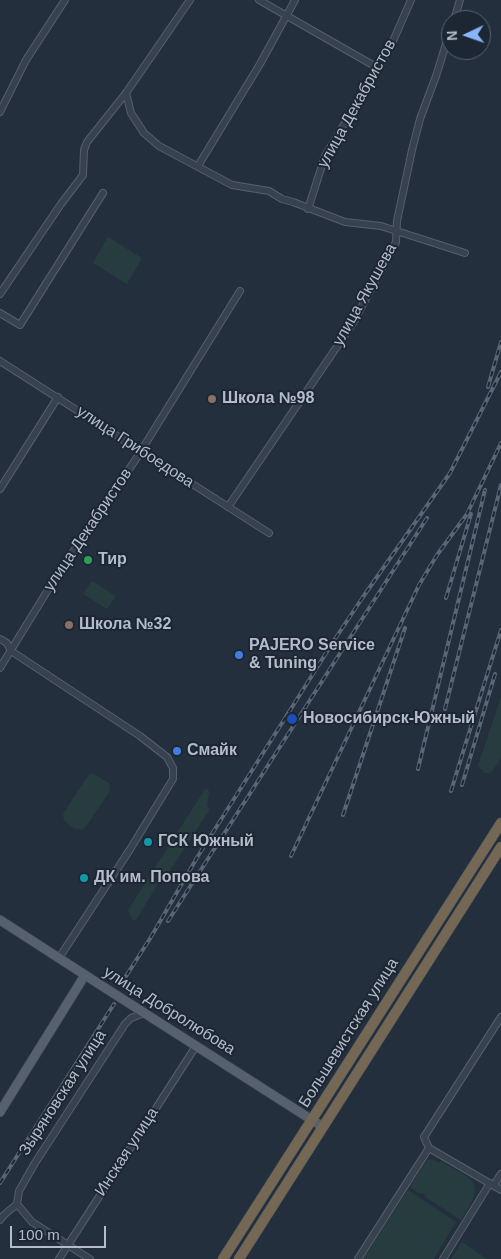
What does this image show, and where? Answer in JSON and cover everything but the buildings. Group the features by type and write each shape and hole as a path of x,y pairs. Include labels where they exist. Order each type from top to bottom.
{"highway":[{"name":"Большевистская улица","path":"223,1259 501,823"},
{"name":"Большевистская улица","path":"239,1259 501,847"}],"main road":[{"name":"улица Добролюбова","path":"0,920 323,1127"},
{"path":"0,1112 85,975"}],"street":[{"path":"0,112 26,60 65,0"},
{"path":"0,294 61,204 80,180 84,171 84,150 87,142 126,93 190,0"},
{"path":"259,0 378,68"},
{"path":"198,166 295,0"},
{"name":"улица Декабристов","path":"308,209 325,156 393,41 411,0"},
{"name":"улица Якушева","path":"228,507 353,324 396,242 398,221 412,150 420,119 441,60"},
{"path":"126,93 131,113 144,133 159,146 232,186 269,191 282,200 294,202 345,222 381,226 465,253"},
{"path":"0,312 20,325 103,193"},
{"name":"улица Декабристов","path":"0,668 54,580 141,450 240,291"},
{"name":"улица Грибоедова","path":"0,362 58,397 269,533"},
{"path":"0,489 58,397"},
{"path":"0,639 7,643 11,651 140,736 167,757 174,768 173,779 129,851 59,958"},
{"name":"Зыряновская улица","path":"0,1220 17,1204 19,1190 35,1163 125,1024 131,1018 144,1013"},
{"path":"501,1017 424,1137 430,1148 501,1190"},
{"name":"Инская улица","path":"59,1259 196,1046"},
{"path":"358,1259 430,1148"},
{"path":"443,1259 492,1184 501,1174"},
{"path":"17,1204 32,1222 90,1259"}],"green space":[{"path":"108,237 142,258 127,284 93,263"},
{"path":"92,581 116,596 107,609 83,594"},
{"path":"501,697 501,758 491,773 484,773 478,766"},
{"path":"89,774 94,774 109,783 110,791 85,828 79,830 64,821 63,814"},
{"path":"205,789 208,789 209,792 207,805 210,809 169,872 164,874 136,920 132,920 128,910"},
{"path":"432,1159 439,1163 440,1161 462,1173 473,1183 475,1189 474,1197 461,1220 410,1187 427,1160"},
{"path":"408,1190 456,1222 434,1259 363,1259"},
{"path":"462,1242 487,1259 451,1259"}],"railway":[{"path":"488,387 501,342"},
{"path":"121,984 198,856 335,639 450,473 501,372"},
{"path":"291,856 419,585 437,555 467,514 501,443"},
{"path":"445,709 501,485"},
{"path":"418,769 485,490"},
{"path":"446,598 471,514"},
{"path":"168,921 427,518"},
{"path":"343,815 405,628"},
{"path":"451,791 501,630"},
{"path":"462,785 495,674"},
{"path":"0,1183 114,1004"}],"place":[{"name":"Школа №98","path":"212,399"},
{"name":"Тир","path":"88,560"},
{"name":"Школа №32","path":"69,625"},
{"name":"PAJERO Service & Tuning","path":"239,655"},
{"name":"Новосибирск-Южный","path":"292,719"},
{"name":"Смайк","path":"177,751"},
{"name":"ГСК Южный","path":"148,842"},
{"name":"ДК им. Попова","path":"84,878"}]}
